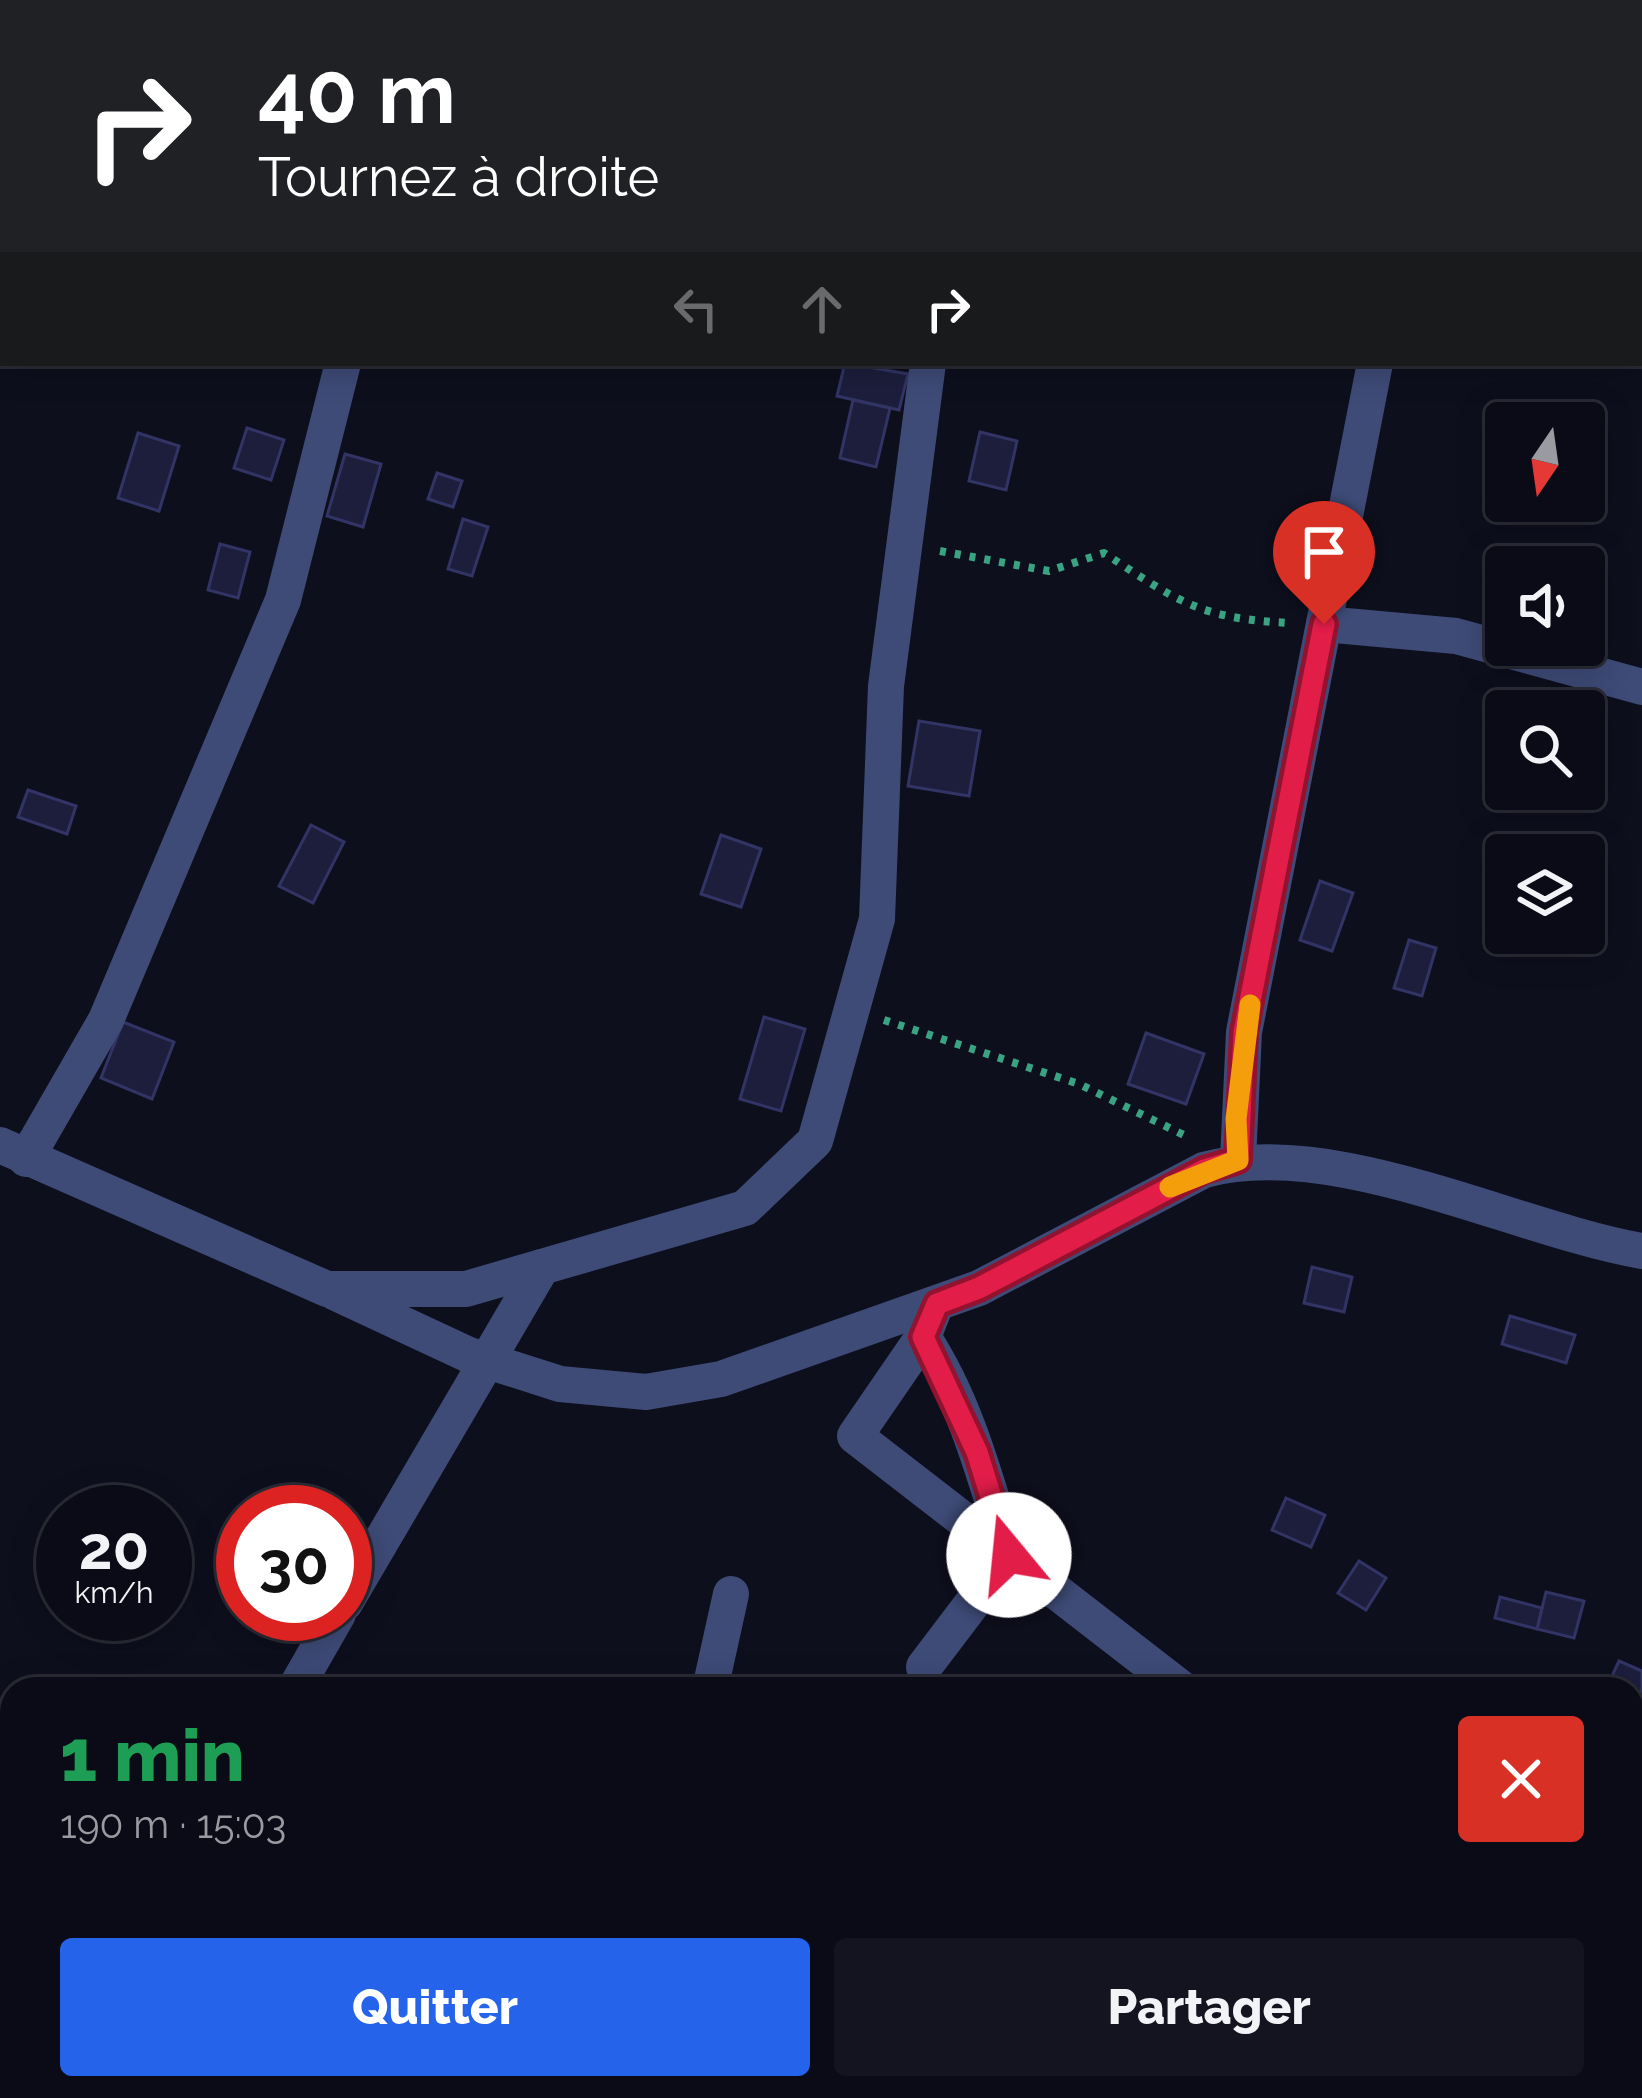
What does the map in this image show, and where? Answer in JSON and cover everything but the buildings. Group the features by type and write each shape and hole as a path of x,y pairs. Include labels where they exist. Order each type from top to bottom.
{"street":[{"path":"342,366 283,600 106,1020 13,1152 486,1361 560,1384 646,1392 721,1379 930,1320 979,1288 1204,1170 1238,1160 1353,1175 1505,1210 1642,1251"},
{"path":"327,1289 466,1289 746,1208 815,1141 877,919 886,686 928,366"},
{"path":"1238,1160 1244,1032 1374,366"},
{"path":"1324,624 1456,636 1642,687"},
{"path":"372,1557 542,1267"},
{"path":"930,1320 1009,1555"},
{"path":"930,1320 855,1436 1167,1677"},
{"path":"924,1667 1009,1555"},
{"path":"713,1677 731,1594"},
{"path":"302,1677 323,1641"}],"path":[{"path":"904,544 1049,571 1104,553 1185,606 1243,620 1324,624"},
{"path":"851,1010 1079,1084 1238,1160"}],"slow traffic":[{"path":"1170,1187 1238,1160 1236,1119 1250,1005"}],"route":[{"path":"1009,1555 977,1452 939,1361 923,1337 937,1304 979,1288 1204,1170 1238,1160 1236,1119 1244,1032 1324,624"}]}
